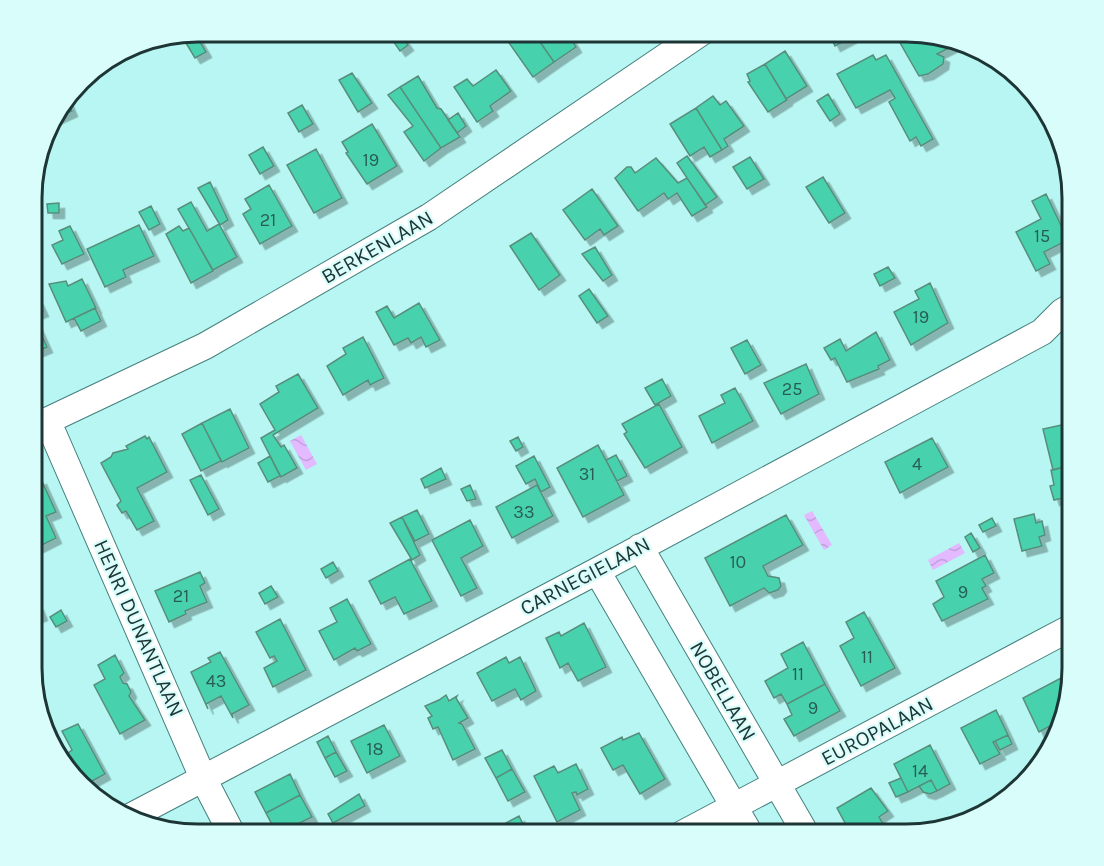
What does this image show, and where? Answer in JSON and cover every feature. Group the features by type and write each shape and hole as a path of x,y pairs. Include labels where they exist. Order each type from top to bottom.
{"street":[{"name":"BERKENLAAN","path":"42,424 205,346 429,217 687,42"},
{"name":"CARNEGIELAAN","path":"139,812 597,571 1042,332 1062,312"},
{"name":"CARNEGIELAAN","path":"1042,332 1062,330"},
{"name":"HENRI DUNANTLAAN","path":"42,429 203,778 227,824"},
{"name":"NOBELLAAN","path":"640,547 800,824"},
{"path":"597,571 744,824"},
{"name":"EUROPALAAN","path":"701,824 1062,632"}],"water":[{"path":"301,435 317,464 306,470 290,441"},
{"path":"812,511 832,545 824,550 804,515"},
{"path":"959,543 965,553 933,570 928,560"}],"building":[{"path":"186,42 200,42 206,52 195,58"},
{"path":"394,42 406,42 408,45 400,51"},
{"path":"508,42 540,42 554,62 533,77"},
{"path":"540,42 573,42 576,47 554,62"},
{"path":"900,42 916,42 949,48 937,54 944,57 943,64 928,74 919,76"},
{"path":"785,51 807,86 786,99 765,64"},
{"path":"873,55 876,60 886,55 933,139 921,146 916,137 910,141 889,102 895,98 890,90 856,108 837,74"},
{"path":"765,64 787,100 768,112 748,82 750,81 747,74"},
{"path":"496,70 511,91 490,106 493,111 477,122 454,87 467,79 473,86"},
{"path":"352,73 372,103 358,112 339,80"},
{"path":"418,76 437,108 441,109 460,137 441,148 400,87"},
{"path":"400,87 441,148 424,161 404,132 413,126 388,95"},
{"path":"828,94 840,114 830,121 817,101"},
{"path":"713,96 720,105 726,101 744,126 724,139 728,146 722,150 696,108"},
{"path":"302,105 313,124 299,132 288,113"},
{"path":"696,108 722,150 710,157 704,147 690,156 670,124"},
{"path":"458,113 466,126 457,133 448,120"},
{"path":"372,124 397,166 367,184 346,153 348,152 342,142"},
{"path":"263,147 274,166 260,174 249,155"},
{"path":"316,149 342,198 314,213 287,165"},
{"path":"687,156 717,197 705,205 677,163"},
{"path":"750,157 764,179 747,189 733,167"},
{"path":"656,158 678,183 687,178 707,207 692,216 677,193 668,199 664,193 638,211 615,178 627,167 631,167 635,173"},
{"path":"823,177 845,213 829,223 806,187"},
{"path":"210,182 228,220 220,225 198,188"},
{"path":"269,185 292,226 260,244 243,214 251,209 245,199"},
{"path":"592,189 618,226 604,235 600,229 585,240 563,210"},
{"path":"1046,194 1062,227 1062,243 1044,252 1050,264 1036,271 1016,232 1041,219 1032,201"},
{"path":"191,202 207,231 219,224 237,257 213,270 178,209"},
{"path":"59,203 59,213 48,213 47,204"},
{"path":"151,206 160,224 149,230 139,212"},
{"path":"139,225 154,256 123,270 126,277 105,287 87,249"},
{"path":"70,226 84,254 62,264 52,245 63,240 59,231"},
{"path":"179,226 183,231 189,228 213,271 191,283 166,234"},
{"path":"531,233 560,275 539,290 510,246"},
{"path":"595,247 612,275 603,281 582,254"},
{"path":"888,267 895,278 880,286 874,274"},
{"path":"82,279 96,308 66,322 49,284 66,281 68,286"},
{"path":"930,283 948,323 911,345 894,312 919,299 915,291"},
{"path":"589,289 608,316 597,323 579,296"},
{"path":"419,303 440,340 426,347 421,337 411,343 408,338 394,345 376,312 387,306 394,318"},
{"path":"95,308 101,321 81,331 74,318"},
{"path":"876,332 890,360 878,366 879,369 847,382 835,358 831,360 824,348 840,339 846,351"},
{"path":"42,336 47,347 42,349"},
{"path":"363,337 384,378 370,385 368,380 343,395 327,366 346,354 343,348"},
{"path":"747,340 761,365 745,374 731,348"},
{"path":"806,364 819,394 781,414 764,383"},
{"path":"298,374 318,408 273,435 281,447 284,445 297,468 281,477 261,438 275,430 260,404 279,392 276,386"},
{"path":"662,379 671,396 655,405 645,388"},
{"path":"735,388 753,421 712,443 699,416 725,403 721,395"},
{"path":"659,404 682,447 645,468 624,434 627,432 622,424"},
{"path":"230,409 249,448 222,462 202,423"},
{"path":"202,423 221,461 201,471 182,434"},
{"path":"1062,425 1062,468 1053,470 1043,429"},
{"path":"145,436 147,439 149,437 167,472 137,488 154,521 137,530 126,511 122,513 117,505 121,501 101,463 113,453 128,449 126,446"},
{"path":"518,437 523,447 516,451 510,441"},
{"path":"932,438 948,467 900,493 885,462"},
{"path":"598,445 624,495 583,517 557,468"},
{"path":"616,455 627,476 617,481 606,460"},
{"path":"270,456 280,476 268,482 258,463"},
{"path":"534,456 550,487 541,492 535,479 526,484 516,466"},
{"path":"1062,467 1062,498 1054,500 1050,486 1054,485 1051,470"},
{"path":"441,468 446,479 425,488 421,479"},
{"path":"201,475 219,509 208,515 190,480"},
{"path":"42,481 56,512 46,516 56,538 42,545"},
{"path":"470,485 476,499 467,501 461,489"},
{"path":"537,485 553,516 512,538 496,507"},
{"path":"417,510 429,534 415,541 402,517"},
{"path":"1034,514 1036,523 1042,521 1045,535 1039,537 1042,546 1022,551 1014,519"},
{"path":"786,515 803,545 763,566 768,576 779,578 781,586 778,590 769,593 764,588 730,606 705,558"},
{"path":"402,517 420,555 412,560 390,523"},
{"path":"992,518 996,526 983,532 979,525"},
{"path":"470,520 483,546 461,558 477,588 461,596 432,540"},
{"path":"971,533 980,548 973,552 965,537"},
{"path":"985,555 994,573 982,579 986,586 982,588 988,599 942,621 933,604 944,597 936,581"},
{"path":"410,559 432,601 404,614 395,597 381,604 369,581"},
{"path":"333,562 338,571 326,578 321,569"},
{"path":"200,572 205,583 200,586 207,602 185,611 186,614 169,622 155,591"},
{"path":"271,586 278,597 265,604 259,593"},
{"path":"347,599 371,644 357,651 355,648 334,660 319,631 337,622 330,608"},
{"path":"61,610 67,621 56,627 50,617"},
{"path":"864,612 895,668 861,686 840,646 854,638 846,622"},
{"path":"280,619 306,670 273,687 264,668 277,661 274,656 270,658 256,632"},
{"path":"584,623 606,667 578,681 568,663 560,668 546,638 559,632 561,636"},
{"path":"803,642 825,684 787,704 781,694 774,698 765,681 788,668 781,654"},
{"path":"220,652 249,705 232,714 233,718 221,696 206,704 208,709 191,672 211,662 208,658"},
{"path":"115,655 124,673 120,677 123,683 127,684 131,692 129,696 145,720 120,734 94,685 105,679 98,665"},
{"path":"506,657 509,663 520,657 536,691 521,700 515,689 492,701 477,673"},
{"path":"1062,679 1057,708 1050,726 1039,732 1023,698"},
{"path":"825,684 840,711 794,736 784,719 792,715 787,704"},
{"path":"446,695 449,701 457,696 468,718 459,723 462,724 475,749 453,760 438,727 433,729 428,718 432,716 425,706"},
{"path":"996,710 1008,735 993,742 1000,754 980,764 961,728"},
{"path":"78,724 105,774 91,781 88,778 69,756 68,753 72,750 62,731"},
{"path":"384,725 400,756 367,773 351,741"},
{"path":"639,733 665,779 640,794 623,765 613,770 601,748 622,737 623,740"},
{"path":"1008,735 1012,744 1000,750 995,741"},
{"path":"328,736 336,752 325,758 317,742"},
{"path":"930,745 950,784 937,791 931,780 908,792 894,764"},
{"path":"502,750 512,769 496,778 485,758"},
{"path":"336,752 347,771 335,777 325,758"},
{"path":"576,764 588,789 577,795 576,792 572,793 580,810 557,822 534,776 554,766 558,773"},
{"path":"512,769 525,792 508,801 496,778"},
{"path":"290,774 300,795 266,813 255,792"},
{"path":"901,778 908,792 896,797 889,783"},
{"path":"931,780 937,791 930,794 923,792 919,786"},
{"path":"871,788 888,811 879,817 883,824 846,824 837,808"},
{"path":"359,794 365,806 333,823 328,814"},
{"path":"300,795 312,817 298,824 272,824 266,813"},
{"path":"519,816 523,824 504,824"}]}
